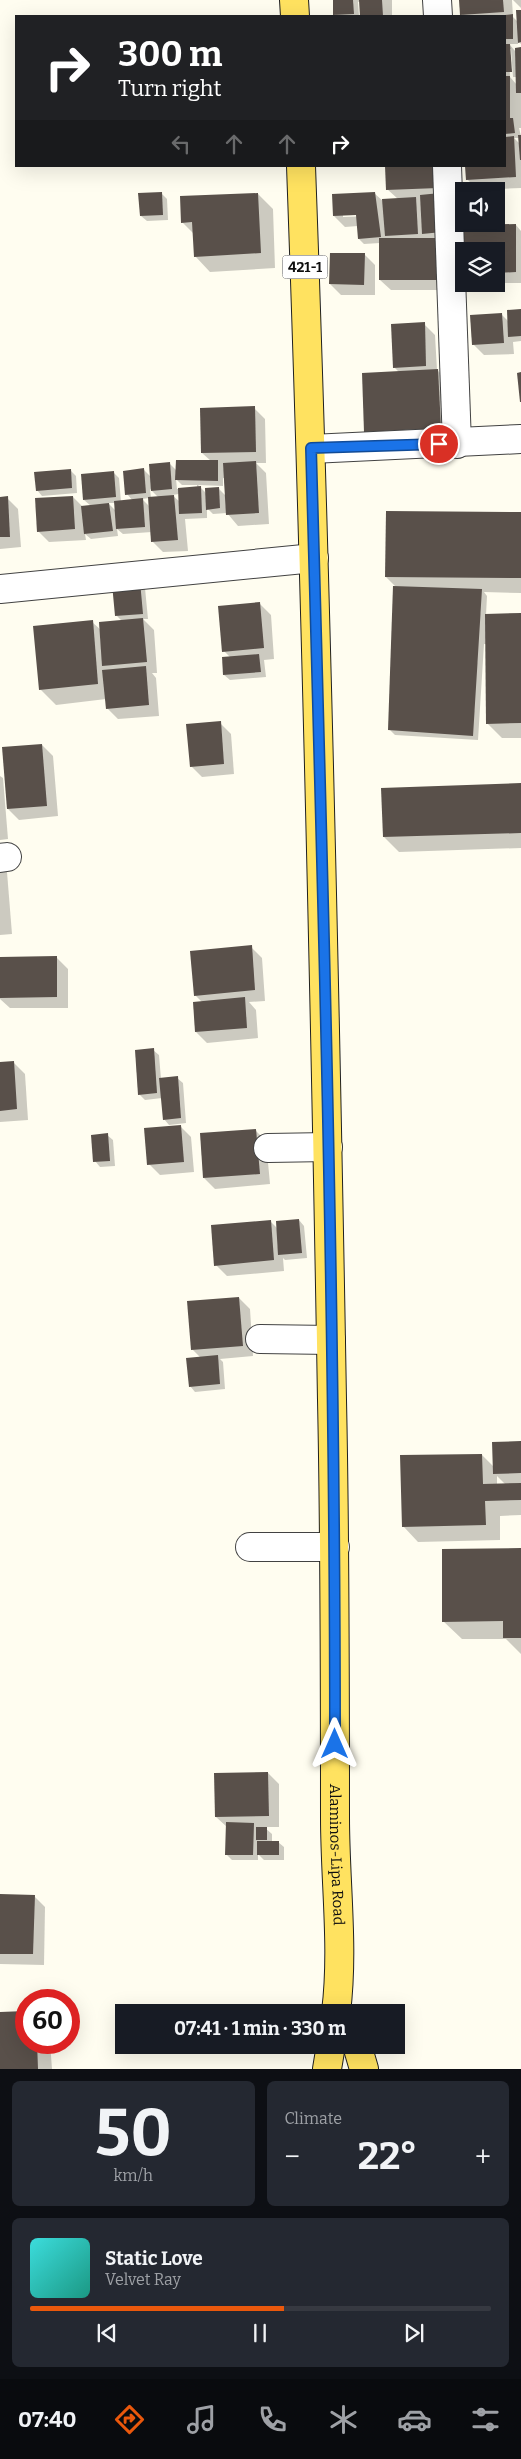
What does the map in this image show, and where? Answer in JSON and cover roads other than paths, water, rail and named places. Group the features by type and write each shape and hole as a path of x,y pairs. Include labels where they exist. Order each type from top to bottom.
{"main road":[{"path":"294,0 295,15"},
{"name":"Alaminos-Lipa Road","path":"301,167 311,448 328,1147 335,1547 335,1862 339,1982 337,2004"},
{"name":"Alaminos-Lipa Road","path":"339,1982 345,2004"},
{"path":"327,2069 330,2054"},
{"path":"360,2054 364,2069"}],"street":[{"path":"437,0 438,15"},
{"path":"447,167 457,444"},
{"path":"311,448 457,444 521,439"},
{"path":"0,589 314,558"},
{"path":"268,1148 328,1147"},
{"path":"260,1339 331,1340"},
{"path":"250,1547 335,1547"}]}
